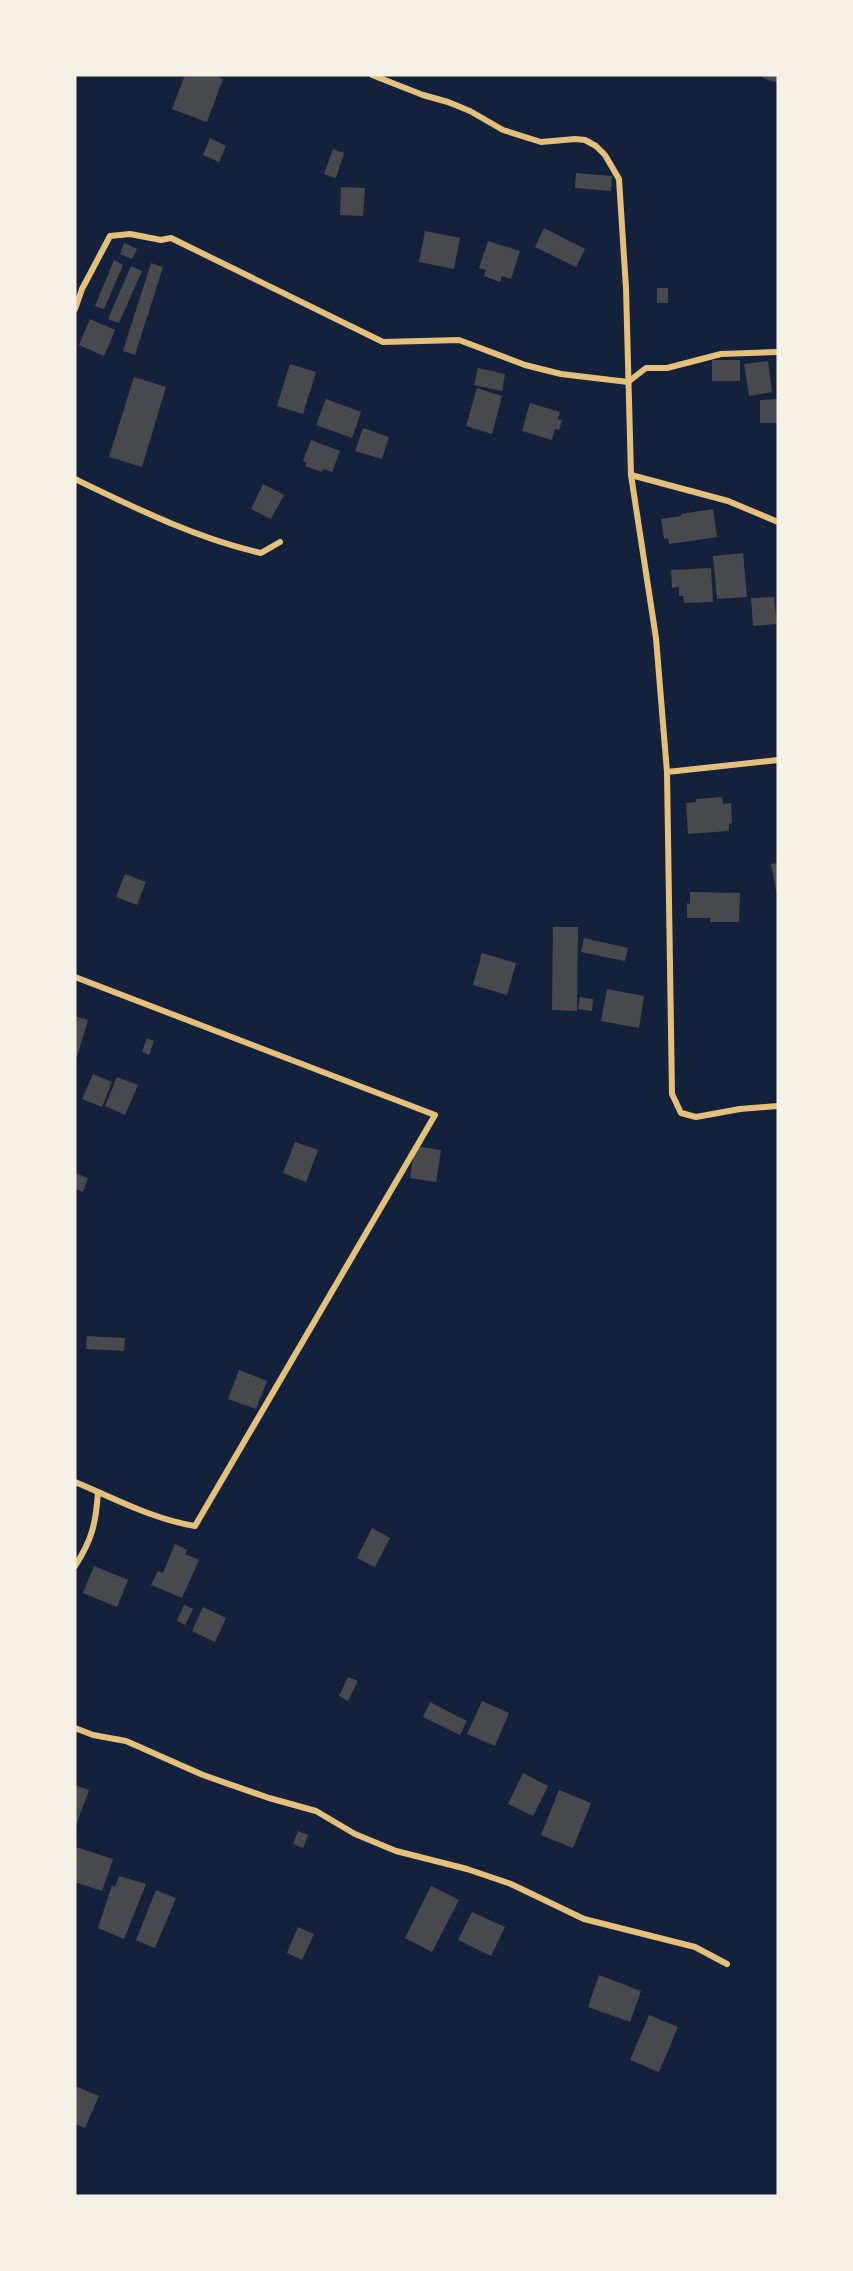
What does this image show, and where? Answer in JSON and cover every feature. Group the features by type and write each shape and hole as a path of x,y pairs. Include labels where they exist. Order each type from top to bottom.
{"street":[{"path":"372,75 448,102 470,111 503,130 541,142 585,140 605,155 619,179 626,288 631,475 656,639 667,772 672,1094 681,1113 696,1117 740,1109 778,1106"},
{"path":"75,309 82,289 110,236 129,234 161,240 171,238 383,342 459,340 525,365 561,374 628,382 646,368 667,368 722,354 778,352"},
{"path":"631,475 728,501 778,522"},
{"path":"75,480 158,518 235,547 261,553 280,542"},
{"path":"667,772 778,760"},
{"path":"75,976 435,1115 195,1526 175,1523 150,1515 75,1482"},
{"path":"75,1566 88,1546 96,1516 98,1491"},
{"path":"75,1728 93,1736 126,1741 203,1775 269,1798 316,1811 396,1851 467,1869 511,1884 584,1919 695,1947 727,1964"}],"building":[{"path":"185,75 215,75 223,79 207,122 172,109"},
{"path":"764,75 778,75 778,83 763,78"},
{"path":"210,138 226,146 219,162 203,155"},
{"path":"333,149 344,153 336,178 324,174"},
{"path":"576,173 612,176 611,191 575,188"},
{"path":"341,187 365,188 363,216 340,215"},
{"path":"544,228 585,249 576,267 535,247"},
{"path":"425,231 460,238 454,269 419,262"},
{"path":"488,241 520,251 511,279 502,276 500,282 484,276 486,270 479,268"},
{"path":"124,243 137,249 132,259 120,254"},
{"path":"114,260 123,265 104,309 95,306"},
{"path":"151,263 163,267 135,355 123,351"},
{"path":"131,266 142,271 119,323 108,319"},
{"path":"657,288 668,288 668,303 657,303"},
{"path":"90,319 115,330 104,356 79,345"},
{"path":"712,360 740,360 740,381 712,381"},
{"path":"768,361 772,392 749,396 744,364"},
{"path":"290,364 316,372 303,414 277,406"},
{"path":"478,368 505,374 502,391 474,385"},
{"path":"134,377 166,387 142,467 109,457"},
{"path":"477,388 502,396 492,434 466,426"},
{"path":"326,399 361,412 352,438 316,425"},
{"path":"778,399 778,423 760,423 760,400"},
{"path":"530,403 560,412 558,419 562,420 559,430 555,429 552,440 522,431"},
{"path":"363,428 389,437 382,459 355,451"},
{"path":"311,440 340,451 332,472 323,469 322,472 305,466 307,463 303,461"},
{"path":"263,484 284,495 271,519 251,509"},
{"path":"713,509 717,537 669,544 668,538 664,539 661,519"},
{"path":"743,553 747,597 717,599 713,556"},
{"path":"711,568 713,602 684,603 683,596 679,596 679,587 672,588 671,570"},
{"path":"774,597 777,624 753,626 751,598"},
{"path":"722,797 723,804 731,803 732,823 729,824 729,831 688,834 686,803 696,802 696,799"},
{"path":"778,863 778,894 777,895 771,864"},
{"path":"125,874 146,882 137,905 116,897"},
{"path":"690,892 740,893 739,922 710,922 710,918 687,918"},
{"path":"553,927 578,927 577,1011 552,1010"},
{"path":"584,938 628,948 625,961 581,952"},
{"path":"482,953 516,963 507,995 473,985"},
{"path":"607,989 644,996 639,1028 601,1021"},
{"path":"580,997 593,999 592,1011 578,1009"},
{"path":"75,1016 88,1020 77,1057 75,1056"},
{"path":"147,1038 154,1041 149,1055 142,1052"},
{"path":"93,1074 112,1082 102,1107 82,1099"},
{"path":"117,1077 138,1085 125,1115 105,1106"},
{"path":"295,1142 318,1150 306,1182 283,1173"},
{"path":"415,1146 441,1150 436,1182 410,1178"},
{"path":"75,1173 88,1178 83,1192 75,1189"},
{"path":"87,1336 125,1338 124,1351 86,1349"},
{"path":"239,1370 267,1381 256,1409 228,1399"},
{"path":"372,1528 390,1538 375,1567 357,1558"},
{"path":"175,1544 187,1550 185,1554 199,1560 182,1598 151,1585 158,1571 163,1573"},
{"path":"94,1566 128,1580 117,1607 83,1593"},
{"path":"184,1605 193,1609 185,1625 177,1621"},
{"path":"203,1607 226,1618 215,1642 192,1631"},
{"path":"348,1677 358,1681 348,1701 339,1696"},
{"path":"482,1701 509,1713 495,1746 467,1734"},
{"path":"430,1702 467,1721 460,1735 423,1717"},
{"path":"523,1773 548,1786 533,1816 508,1804"},
{"path":"75,1785 89,1790 75,1828"},
{"path":"559,1790 591,1803 573,1848 541,1835"},
{"path":"298,1831 308,1835 303,1848 293,1844"},
{"path":"76,1847 113,1859 102,1891 75,1882"},
{"path":"119,1876 146,1884 124,1939 98,1928 112,1885 115,1887"},
{"path":"431,1886 459,1900 432,1952 405,1938"},
{"path":"156,1890 176,1898 155,1948 136,1940"},
{"path":"472,1912 505,1927 491,1956 458,1940"},
{"path":"298,1927 314,1934 302,1960 287,1953"},
{"path":"599,1975 641,1991 630,2022 588,2007"},
{"path":"649,2015 678,2027 659,2072 630,2060"},
{"path":"75,2086 99,2096 85,2128 75,2124"}]}
